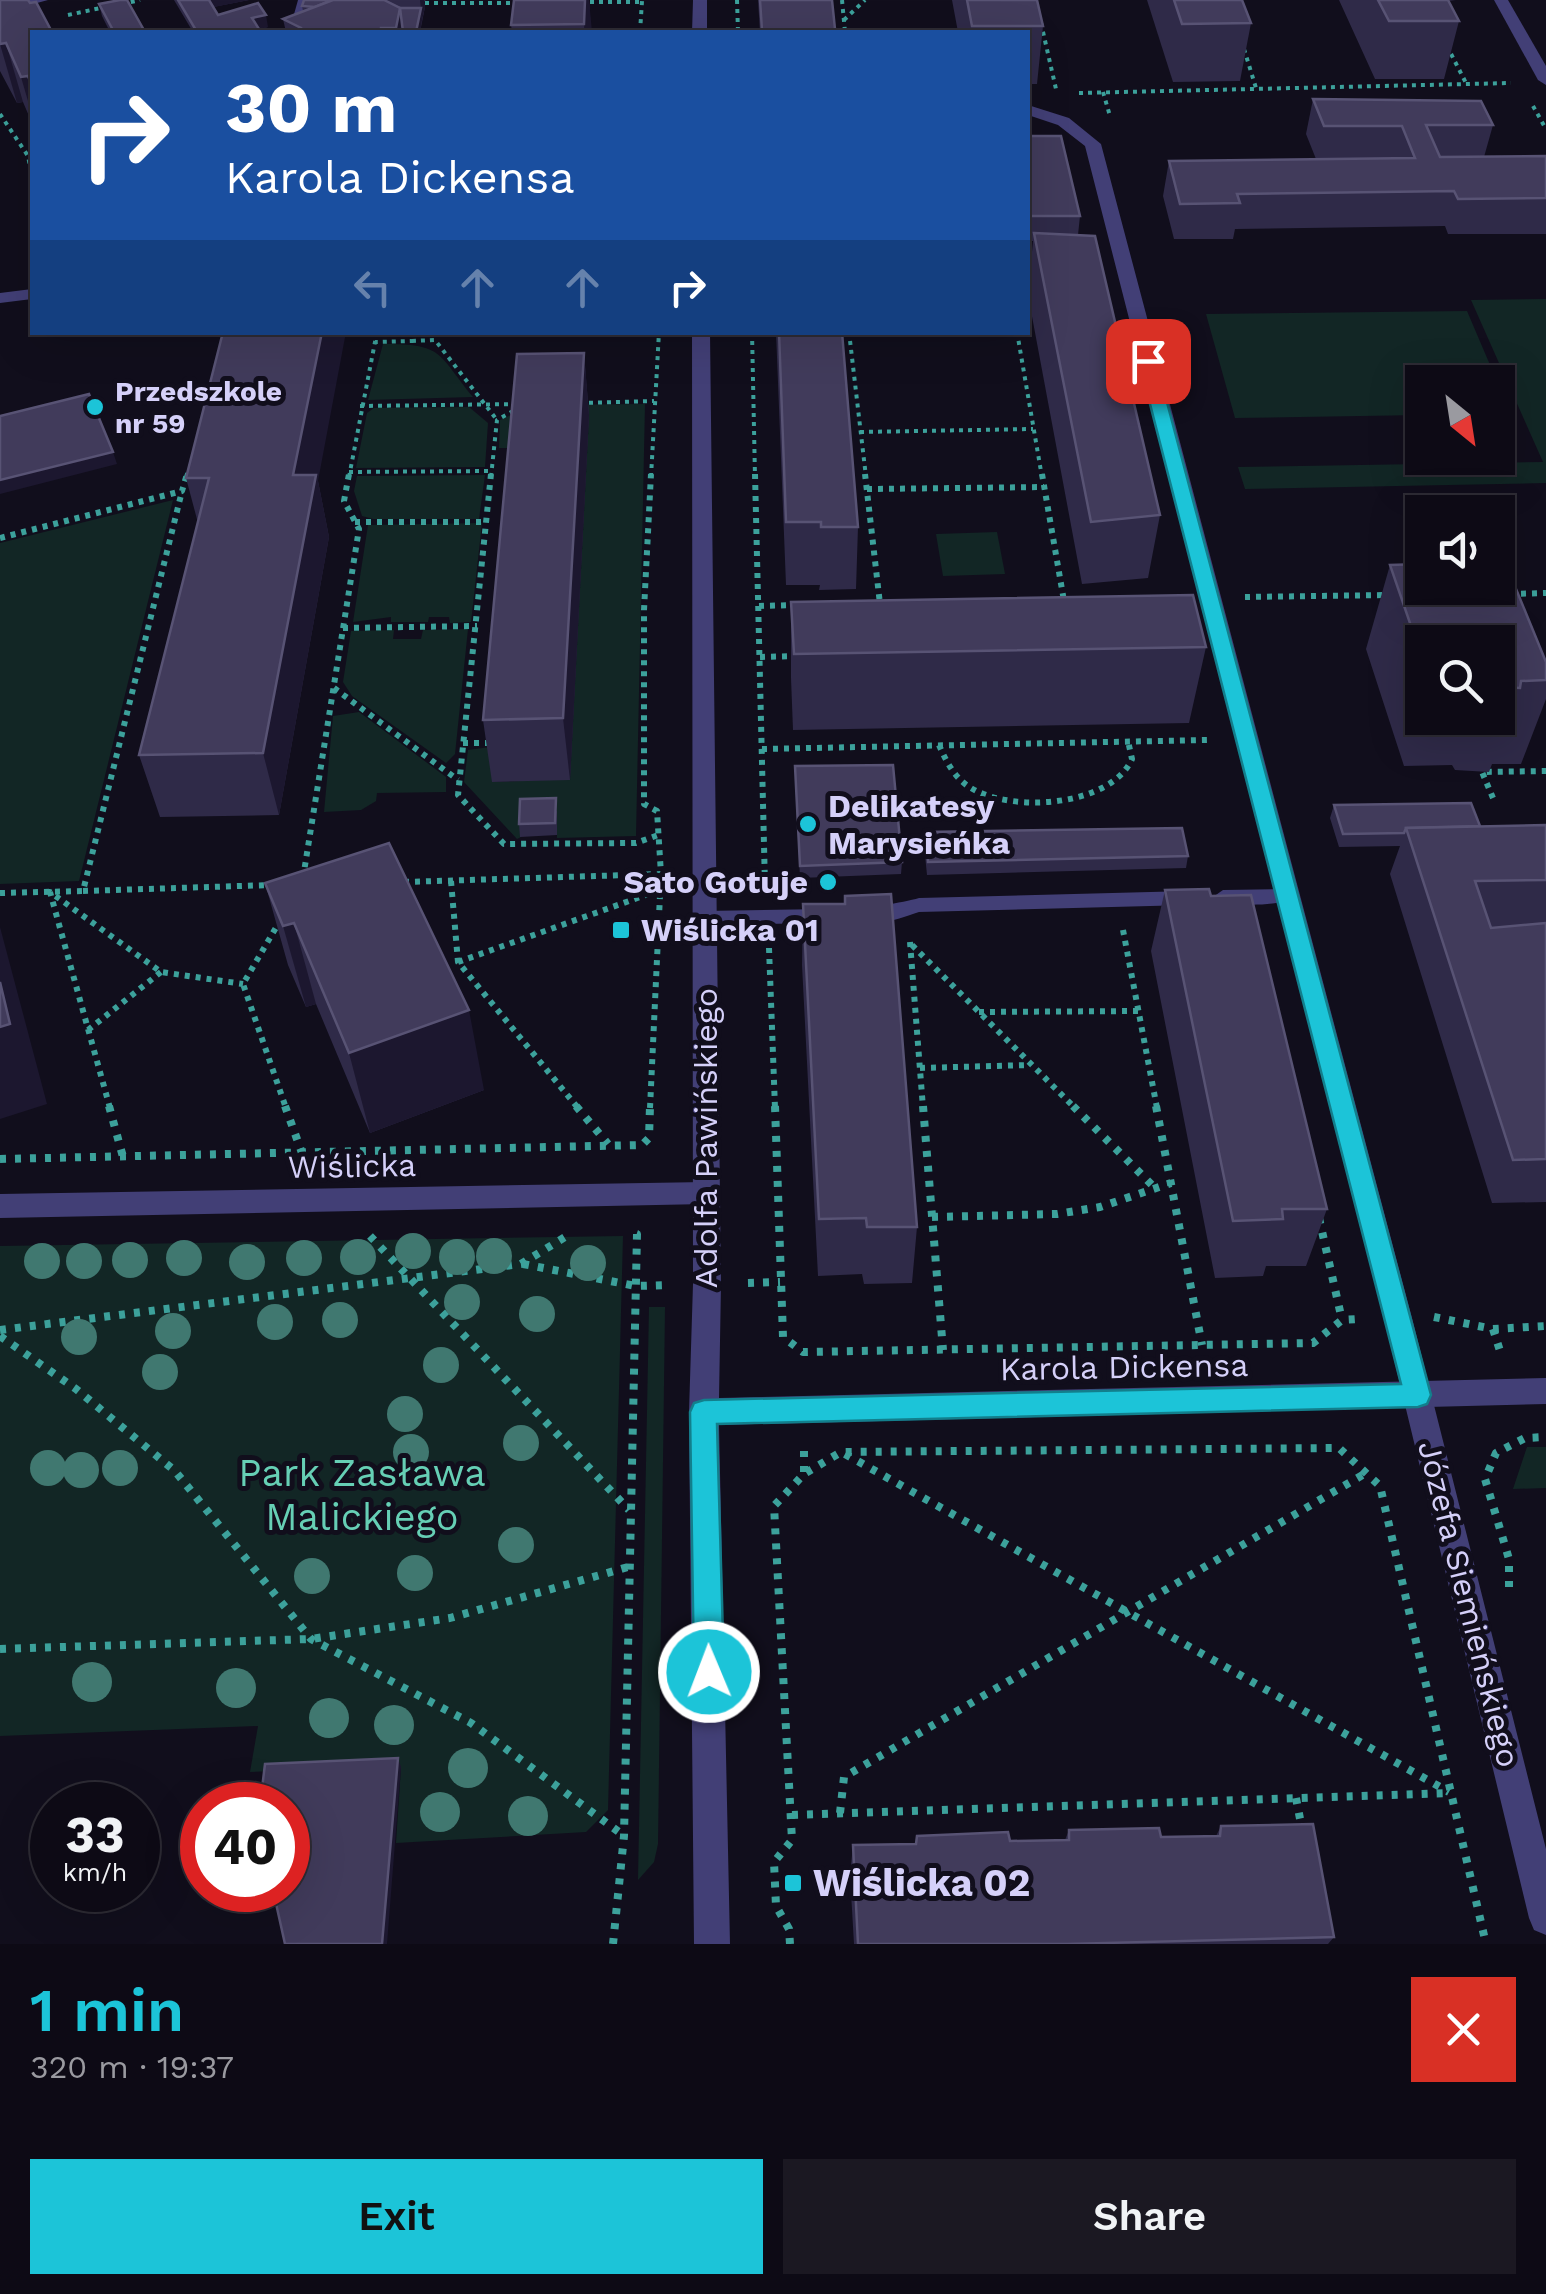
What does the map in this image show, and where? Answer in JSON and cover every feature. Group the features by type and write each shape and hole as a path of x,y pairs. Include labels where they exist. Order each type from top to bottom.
{"street":[{"path":"0,8 41,0"},
{"path":"700,0 700,30"},
{"path":"1500,0 1546,80"},
{"name":"Józefa Siemieńskiego","path":"1035,102 1042,112 1077,129 1093,144 1418,1395 1546,1918"},
{"path":"0,298 30,294"},
{"name":"Adolfa Pawińskiego","path":"701,335 704,1412 712,1944"},
{"name":"Wiślicka","path":"0,1206 706,1193"},
{"name":"Karola Dickensa","path":"704,1412 1546,1392"}],"lane":[{"path":"296,30 304,0"},
{"path":"704,918 891,914 918,905 1286,896"}],"path":[{"path":"737,0 738,30"},
{"path":"842,0 845,30"},
{"path":"844,20 865,0"},
{"path":"425,3 522,1 520,18"},
{"path":"573,2 642,1 640,30"},
{"path":"1035,102 1058,95 1040,19"},
{"path":"1440,34 1467,84"},
{"path":"1239,35 1256,88"},
{"path":"1073,94 1520,83"},
{"path":"0,114 28,156 30,166"},
{"path":"320,884 302,884 359,528 344,501 376,335"},
{"path":"412,341 413,335"},
{"path":"0,1159 642,1144 649,1138 661,874 657,811 644,804 644,610 659,335"},
{"path":"752,335 765,890 772,918 768,971 783,1336 803,1352 1314,1343 1342,1320 1358,1319"},
{"path":"849,335 880,604"},
{"path":"1018,335 1064,601"},
{"path":"375,342 435,340 498,420 458,795 504,844 636,842 658,834"},
{"path":"562,403 654,401"},
{"path":"360,406 526,404 498,420"},
{"path":"860,432 1034,429"},
{"path":"494,451 504,451"},
{"path":"82,891 192,456"},
{"path":"349,472 503,476"},
{"path":"866,488 1044,486"},
{"path":"0,538 182,491"},
{"path":"356,522 499,516"},
{"path":"484,558 494,558"},
{"path":"1515,594 1546,593"},
{"path":"1208,598 1390,596"},
{"path":"1045,601 1082,600"},
{"path":"479,602 490,602"},
{"path":"862,604 898,603"},
{"path":"759,606 811,605"},
{"path":"343,628 477,626"},
{"path":"475,648 486,648"},
{"path":"760,656 818,656"},
{"path":"334,688 459,780"},
{"path":"469,696 483,696"},
{"path":"762,748 1208,740"},
{"path":"939,745 957,775 987,796 1061,799 1085,798 1117,782 1132,759 1128,741"},
{"path":"464,743 497,742"},
{"path":"1494,798 1482,772 1546,771"},
{"path":"752,831 764,831"},
{"path":"395,882 661,874"},
{"path":"451,880 458,962 609,1145"},
{"path":"0,894 282,885"},
{"path":"458,962 660,890"},
{"path":"50,892 161,972 243,984"},
{"path":"50,892 123,1157"},
{"path":"282,918 243,984 302,1152"},
{"path":"1122,924 1202,1345"},
{"path":"909,928 943,1350"},
{"path":"910,944 1155,1188"},
{"path":"88,1030 161,972"},
{"path":"978,1012 1138,1011"},
{"path":"920,1068 1031,1065"},
{"path":"932,1217 1057,1214 1100,1207 1171,1183"},
{"path":"1316,1206 1342,1320"},
{"path":"521,1264 584,1226"},
{"path":"613,1944 624,1836 637,1234 619,1227"},
{"path":"366,1230 406,1278 630,1511"},
{"path":"0,1333 521,1264 636,1286 671,1285"},
{"path":"748,1283 780,1282"},
{"path":"1446,1316 1493,1328 1546,1326"},
{"path":"1493,1328 1502,1355"},
{"path":"0,1333 176,1471 311,1639 471,1723 624,1836"},
{"path":"1314,1343 1316,1356"},
{"path":"803,1352 803,1368"},
{"path":"1485,1479 1496,1453 1525,1438 1546,1437"},
{"path":"790,1944 790,1929 776,1906 774,1862 792,1840 792,1814 774,1506 804,1474 842,1452 1339,1448 1380,1486 1486,1944"},
{"path":"804,1451 804,1474"},
{"path":"842,1452 1450,1793"},
{"path":"840,1813 844,1777 1366,1474"},
{"path":"0,1649 311,1639 450,1618 628,1566"},
{"path":"792,1814 1450,1793"},
{"path":"1296,1798 1303,1836"}],"green space":[{"path":"1546,299 1546,483 1245,489 1238,467 1405,464 1405,475 1515,475 1515,462 1543,462 1515,399 1515,365 1500,365 1471,300"},
{"path":"1467,311 1490,365 1405,365 1405,415 1235,418 1206,314"},
{"path":"383,344 429,349 445,361 473,397 368,400"},
{"path":"645,404 636,836 557,838 557,812 522,812 521,837 517,839 464,782 468,750 497,746 492,782 570,779 589,416 522,448 499,448 500,420 533,405"},
{"path":"469,407 488,423 485,467 356,468 367,413 374,408"},
{"path":"485,475 479,519 373,519 362,516 354,491 357,476"},
{"path":"173,500 79,881 0,884 0,543"},
{"path":"482,523 471,622 450,623 449,617 429,617 428,622 391,622 391,617 353,622 368,525"},
{"path":"997,532 1005,574 943,576 936,534"},
{"path":"468,629 455,754 446,763 352,696 343,682 351,631 394,630 393,639 421,639 423,630"},
{"path":"359,712 446,777 446,792 377,793 376,801 361,810 324,812 333,716"},
{"name":"Park Zasława Malickiego","path":"623,1236 608,1810 586,1832 396,1843 401,1767 250,1772 258,1726 0,1736 0,1246"},
{"path":"649,1307 665,1307 658,1844 654,1862 638,1880"},
{"path":"1527,1447 1546,1447 1546,1488 1513,1489"}],"building":[{"path":"0,0 36,2 51,30 30,30 30,81 28,76 21,77 6,43 0,44"},
{"path":"127,0 144,30 113,30 99,4"},
{"path":"178,0 209,0 218,15 258,3 266,15 252,18 259,29 196,30"},
{"path":"304,0 332,0 315,7 302,6"},
{"path":"333,0 384,0 400,8 396,28 381,30 300,30 283,19"},
{"path":"514,0 585,0 584,24 511,25"},
{"path":"760,0 832,0 835,29 762,30"},
{"path":"967,0 1037,0 1043,26 972,26"},
{"path":"1174,0 1242,0 1251,23 1182,24"},
{"path":"1378,0 1448,0 1459,21 1389,21"},
{"path":"400,8 421,8 416,30 403,30"},
{"path":"1313,99 1481,101 1493,125 1426,125 1440,157 1546,156 1546,198 1458,199 1454,191 1237,194 1240,203 1180,204 1169,161 1415,158 1402,126 1324,126"},
{"path":"1030,136 1061,136 1080,216 1030,216"},
{"path":"1034,233 1095,236 1160,515 1091,522"},
{"path":"222,335 321,335 293,475 316,475 263,753 139,755 209,478 186,478"},
{"path":"779,335 842,335 858,527 786,522"},
{"path":"584,353 563,718 483,720 517,354"},
{"path":"89,394 113,452 0,480 0,416"},
{"path":"1390,565 1405,565 1405,605 1515,605 1515,586 1546,662 1546,680 1521,681 1520,688 1515,688 1515,625 1411,625"},
{"path":"1193,595 1206,647 794,654 791,602"},
{"path":"893,765 902,862 800,866 795,766"},
{"path":"556,798 555,823 519,824 520,799"},
{"path":"1471,803 1480,826 1343,834 1334,805"},
{"path":"1546,825 1546,880 1475,881 1491,928 1546,923 1546,1159 1513,1160 1406,828"},
{"path":"1182,828 1188,856 928,862 926,832"},
{"path":"389,843 469,1010 349,1053 294,923 283,926 265,883"},
{"path":"1209,889 1211,896 1251,895 1327,1209 1282,1209 1283,1219 1233,1221 1165,890"},
{"path":"891,894 917,1227 867,1227 866,1218 819,1219 803,904 845,904 845,896"},
{"path":"0,982 10,1024 0,1027"},
{"path":"398,1758 382,1944 285,1944 278,1912 310,1912 310,1782 263,1782 265,1764"},
{"path":"1313,1824 1334,1937 1067,1944 858,1944 853,1845 916,1844 917,1836 1008,1832 1010,1841 1069,1840 1069,1830 1159,1828 1161,1837 1220,1836 1221,1826"}],"place":[{"name":"Przedszkole nr 59","path":"95,407"},
{"name":"Delikatesy Marysieńka","path":"808,824"},
{"name":"Sato Gotuje","path":"828,882"},
{"name":"Wiślicka 01","path":"621,930"},
{"name":"Wiślicka 02","path":"793,1883"}],"route":[{"path":"709,1672 704,1412 1418,1395 1148,361"}]}
